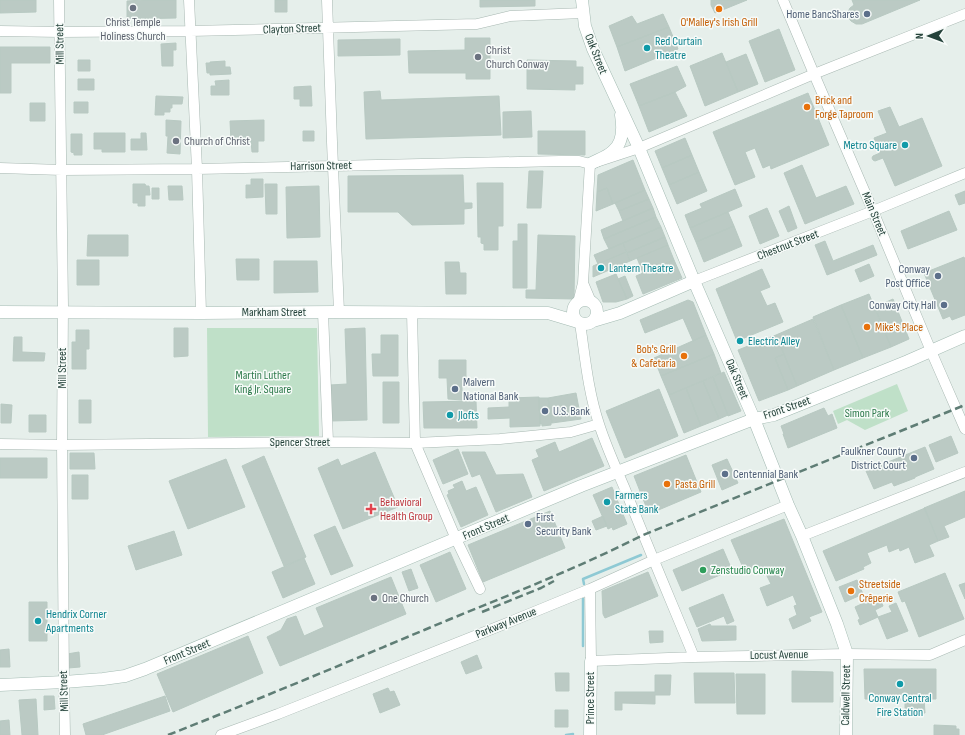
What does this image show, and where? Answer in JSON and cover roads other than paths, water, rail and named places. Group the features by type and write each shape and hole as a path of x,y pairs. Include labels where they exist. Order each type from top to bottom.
{"street":[{"name":"Mill Street","path":"59,0 62,170 64,682 66,735"},
{"path":"188,0 197,169 200,313"},
{"path":"327,0 339,312"},
{"name":"Oak Street","path":"582,0 583,13 591,45 639,148 694,281 754,419 837,624 846,654"},
{"name":"Main Street","path":"783,0 874,211 931,351 965,429"},
{"name":"Clayton Street","path":"0,30 60,32 190,31 479,24 510,16 583,13"},
{"name":"Harrison Street","path":"0,168 62,170 197,169 560,161 579,161 590,164 639,148 814,74 965,14"},
{"name":"Oak Street","path":"590,164 612,152 617,146 623,123 619,106"},
{"path":"583,284 596,312 595,319 585,322 574,316 574,309 583,284 590,164"},
{"name":"Chestnut Street","path":"585,322 620,313 694,281 874,211 965,173"},
{"path":"576,304 584,301 593,304 610,316"},
{"name":"Markham Street","path":"548,314 576,304"},
{"name":"Markham Street","path":"0,312 412,312 548,314 585,322"},
{"path":"323,312 328,442"},
{"path":"412,312 415,443 456,539 480,589"},
{"path":"585,322 583,344 585,366 599,424 643,536 694,657"},
{"name":"Front Street","path":"0,685 64,682 125,676 145,669 618,472 754,419 774,415 965,336"},
{"name":"Spencer Street","path":"0,444 62,445 328,442 415,443 500,439 555,434 571,432 599,424"},
{"path":"802,536 965,472"},
{"name":"Parkway Avenue","path":"221,735 274,716 590,589 654,560 788,505"},
{"path":"590,589 591,661"},
{"name":"Locust Avenue","path":"591,661 846,654 930,655 965,640"},
{"name":"Caldwell Street","path":"846,654 846,735"},
{"name":"Prince Street","path":"590,735 591,661"}],"waterway":[{"path":"584,584 583,579 641,555"},
{"path":"583,599 583,646"},
{"path":"566,735 573,734"}],"railway":[{"path":"168,735 547,579 643,535 965,405"},
{"path":"482,612 541,588 554,581"}],"place":[{"name":"Christ Temple Holiness Church","path":"133,8"},
{"name":"O'Malley's Irish Grill","path":"719,9"},
{"name":"Home BancShares","path":"867,14"},
{"name":"Red Curtain Theatre","path":"647,48"},
{"name":"Christ Church Conway","path":"478,57"},
{"name":"Brick and Forge Taproom","path":"807,107"},
{"name":"Church of Christ","path":"176,141"},
{"name":"Metro Square","path":"905,145"},
{"name":"Lantern Theatre","path":"601,268"},
{"name":"Conway Post Office","path":"938,276"},
{"name":"Conway City Hall","path":"944,305"},
{"name":"Mike's Place","path":"867,327"},
{"name":"Electric Alley","path":"740,341"},
{"name":"Bob's Grill & Cafetaria","path":"684,356"},
{"name":"Malvern National Bank","path":"455,389"},
{"name":"U.S. Bank","path":"545,411"},
{"name":"Jlofts","path":"450,415"},
{"name":"Faulkner County District Court","path":"914,458"},
{"name":"Centennial Bank","path":"725,474"},
{"name":"Pasta Grill","path":"667,484"},
{"name":"Farmers State Bank","path":"607,502"},
{"name":"Behavioral Health Group","path":"371,509"},
{"name":"First Security Bank","path":"528,524"},
{"name":"Zenstudio Conway","path":"703,570"},
{"name":"Streetside Crêperie","path":"851,591"},
{"name":"One Church","path":"374,598"},
{"name":"Hendrix Corner Apartments","path":"38,621"},
{"name":"Conway Central Fire Station","path":"900,684"}],"park label":[{"name":"Martin Luther King Jr. Square","path":"263,382"},
{"name":"Simon Park","path":"867,413"}]}
